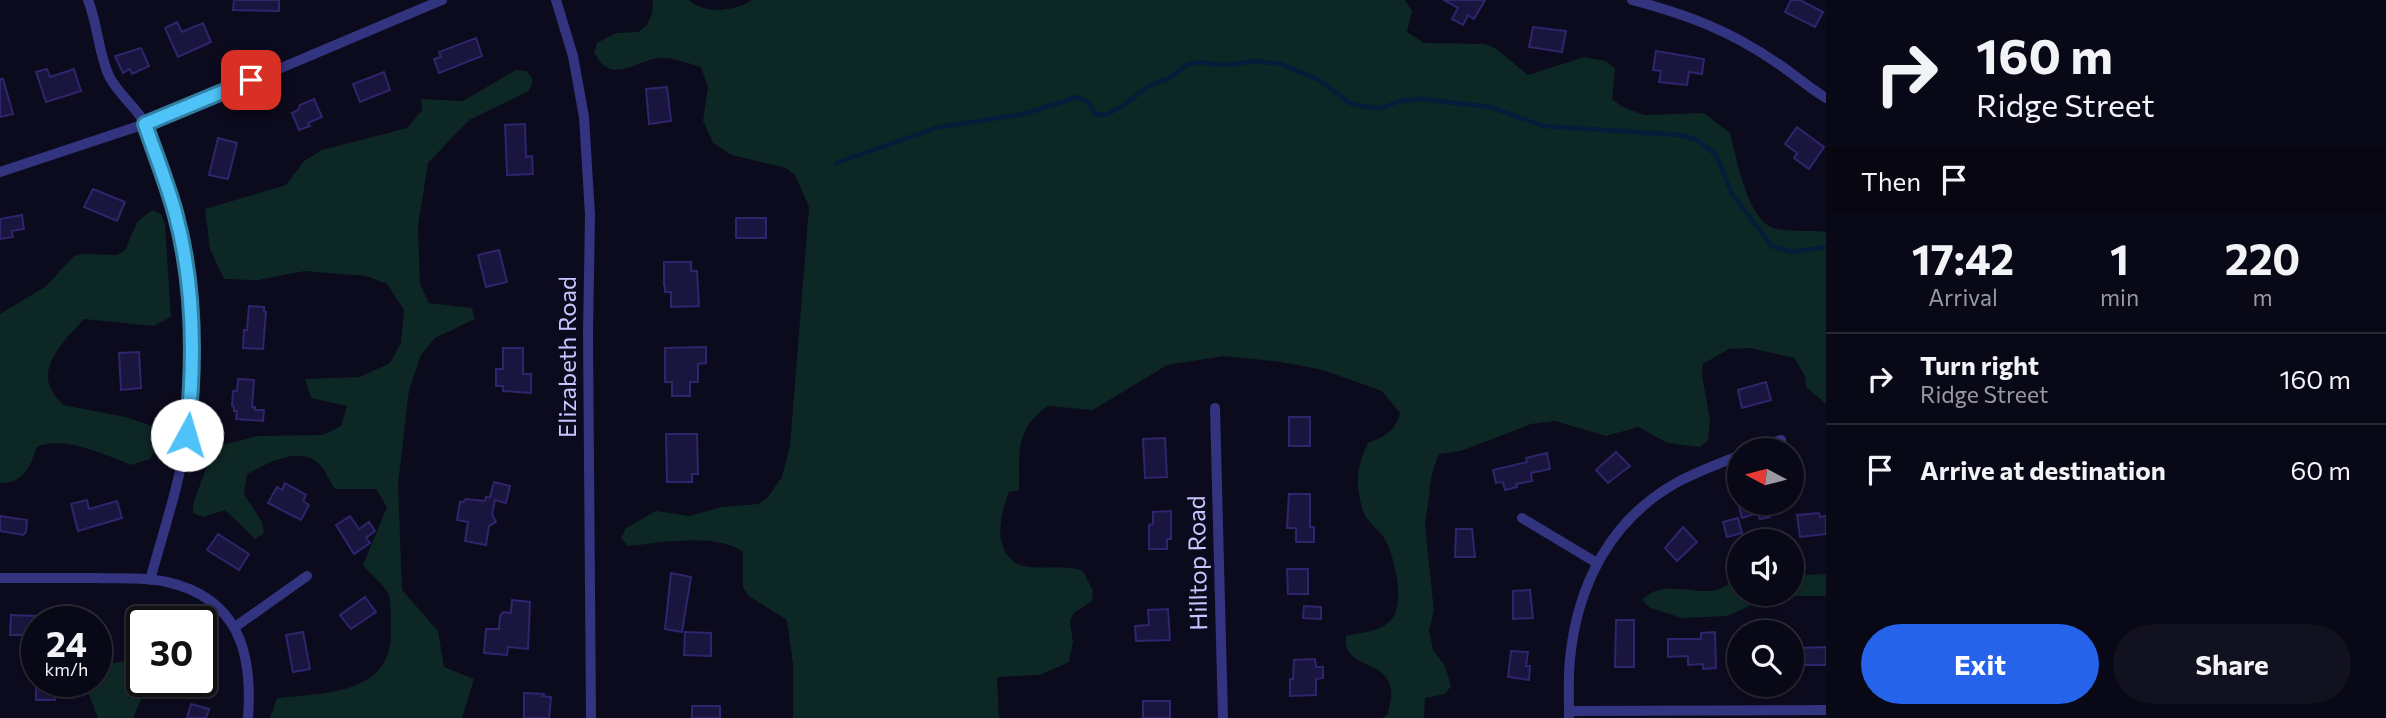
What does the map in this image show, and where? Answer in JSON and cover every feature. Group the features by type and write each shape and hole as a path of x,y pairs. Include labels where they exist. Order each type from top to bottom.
{"street":[{"path":"88,0 93,13 97,42 110,78 145,124 176,216 189,283 193,347 187,435 178,479 150,580"},
{"path":"0,172 145,124 442,0"},
{"name":"Elizabeth Road","path":"556,0 573,56 584,117 590,215 588,333 592,718"},
{"path":"1632,0 1702,20 1778,63 1826,98"},
{"name":"Hilltop Road","path":"1215,408 1223,718"},
{"path":"1727,461 1675,484 1631,517 1604,549 1582,597 1570,659 1569,715 1826,710"},
{"path":"1522,517 1597,563"},
{"path":"235,626 307,576"},
{"path":"0,578 167,582 192,591 219,606 235,626 245,653 250,689 248,718"}],"green space":[{"path":"653,0 689,0 703,8 720,10 738,7 752,0 1405,0 1412,11 1407,32 1424,43 1485,44 1495,48 1528,75 1584,57 1606,61 1615,69 1612,99 1621,106 1644,115 1704,113 1730,133 1745,188 1766,224 1782,230 1826,232 1826,404 1806,387 1805,376 1794,358 1750,348 1729,349 1703,364 1702,375 1710,420 1708,440 1700,447 1668,443 1638,427 1606,436 1555,421 1531,424 1461,451 1439,454 1432,473 1425,526 1434,611 1429,630 1433,650 1445,666 1451,686 1445,694 1425,698 1424,718 1382,718 1388,714 1391,690 1389,682 1378,670 1351,654 1346,646 1346,636 1384,626 1394,616 1397,607 1398,584 1393,559 1386,541 1363,511 1358,476 1368,443 1388,432 1395,425 1400,413 1382,391 1323,370 1224,356 1167,365 1093,410 1048,406 1029,424 1024,433 1020,453 1019,490 1009,492 1007,497 1001,522 1001,540 1006,553 1014,562 1023,566 1083,571 1093,591 1092,601 1074,613 1070,621 1073,642 1069,662 1040,675 997,677 999,718 793,718 793,664 787,620 749,596 743,587 743,552 718,542 687,540 628,546 621,538 626,528 656,511 689,516 722,507 758,504 767,498 782,477 790,446 809,207 795,175 786,168 732,155 713,143 703,121 708,87 701,67 663,58 617,70 601,63 594,52 597,43 616,33 638,32 647,25 652,14"},
{"path":"516,70 527,71 533,80 529,91 469,120 428,163 418,226 420,284 429,303 472,308 475,319 435,338 421,355 409,390 398,484 402,590 438,631 444,667 474,679 462,718 270,718 277,698 352,687 368,679 380,668 389,652 391,631 388,593 363,565 387,507 376,489 335,489 320,465 303,456 274,461 247,474 244,494 262,522 264,533 255,539 225,510 203,517 193,513 193,504 214,447 258,436 323,435 341,426 347,406 311,398 305,379 360,377 390,363 401,343 404,310 387,284 366,276 305,271 258,280 224,279 210,249 205,209 286,185 304,161 322,150 407,128 422,110 421,99 463,101"},
{"path":"152,210 161,214 165,225 171,317 153,326 84,319 52,359 48,378 51,389 63,405 126,417 157,428 160,439 150,459 131,465 84,448 59,443 47,444 37,447 29,467 20,477 0,483 0,314 45,287 74,256 117,255 125,250 137,222"},
{"path":"1826,574 1826,596 1804,596 1804,575"},
{"path":"1727,585 1727,606 1750,606 1727,616 1682,618 1650,608 1642,600 1660,590 1719,589"},
{"path":"126,661 126,697 142,697 133,718 98,718 90,697 112,697 112,663"}],"building":[{"path":"234,0 279,0 279,11 233,10"},
{"path":"1444,0 1485,0 1474,19 1468,15 1463,25 1452,19 1458,8"},
{"path":"1791,0 1800,0 1823,12 1815,27 1785,12"},
{"path":"177,22 182,32 203,23 211,42 178,57 165,28"},
{"path":"1533,27 1566,31 1562,52 1529,47"},
{"path":"476,38 482,56 439,73 434,59 441,57 439,52"},
{"path":"141,48 149,66 132,74 130,69 123,73 115,56"},
{"path":"1656,51 1704,59 1702,74 1689,72 1687,85 1659,82 1661,71 1653,70"},
{"path":"47,69 50,77 74,69 81,91 46,102 36,72"},
{"path":"384,72 390,90 360,102 353,84"},
{"path":"0,79 3,79 13,114 0,117"},
{"path":"667,87 671,121 649,124 646,89"},
{"path":"314,99 322,117 299,130 292,113 298,110 300,105"},
{"path":"525,124 526,157 532,156 533,174 507,175 505,125"},
{"path":"1797,127 1824,147 1809,169 1794,158 1797,153 1785,144"},
{"path":"218,138 237,143 228,179 209,175"},
{"path":"93,189 125,202 117,221 84,207"},
{"path":"22,215 24,229 12,231 13,237 0,239 0,219"},
{"path":"736,218 766,218 766,238 736,238"},
{"path":"499,250 507,282 486,287 478,255"},
{"path":"664,262 691,262 691,271 697,271 699,306 671,307 671,292 665,292 664,286"},
{"path":"249,306 264,307 266,312 263,349 243,348"},
{"path":"706,347 706,363 698,364 698,382 690,382 690,396 672,396 672,382 665,382 665,348"},
{"path":"503,348 523,348 523,374 531,374 531,393 503,391 503,386 496,386 496,369 503,369"},
{"path":"139,352 141,388 121,390 119,353"},
{"path":"238,379 254,380 252,407 255,407 255,410 264,410 263,421 236,419 237,411 234,411 232,406 233,391 237,391"},
{"path":"1766,382 1771,400 1742,408 1738,390"},
{"path":"1289,417 1310,417 1310,446 1289,446"},
{"path":"666,434 697,434 698,474 692,474 692,482 667,482"},
{"path":"1165,438 1167,477 1145,478 1143,439"},
{"path":"1616,452 1630,466 1608,483 1596,470"},
{"path":"1547,453 1550,469 1531,473 1532,481 1516,484 1517,487 1505,490 1503,482 1496,483 1493,470 1527,462 1526,458"},
{"path":"494,482 510,486 506,503 495,500 492,514 496,522 489,526 486,545 465,541 468,522 457,520 460,502 466,499 485,501 486,497 490,497"},
{"path":"285,483 306,495 303,501 309,505 301,520 268,503 277,487 282,490"},
{"path":"1289,494 1310,494 1310,527 1314,527 1314,542 1296,542 1296,528 1287,528"},
{"path":"87,500 89,509 117,501 122,518 78,531 71,504"},
{"path":"1171,511 1171,539 1167,539 1167,549 1149,549 1149,525 1153,524 1153,512"},
{"path":"1819,513 1820,517 1826,516 1826,534 1804,537 1804,529 1799,529 1797,515"},
{"path":"1759,515 1769,515 1770,517 1760,519"},
{"path":"0,516 27,520 26,532 23,535 0,531"},
{"path":"350,516 359,529 369,522 375,531 366,538 370,543 354,554 336,525"},
{"path":"1738,518 1741,529 1727,529 1727,537 1723,522"},
{"path":"1683,527 1697,542 1677,561 1665,548"},
{"path":"1456,529 1472,529 1475,557 1455,557"},
{"path":"218,534 249,554 239,570 207,550"},
{"path":"1287,569 1308,569 1308,594 1288,594"},
{"path":"671,573 691,577 682,632 665,629"},
{"path":"1530,590 1533,618 1513,619 1513,591"},
{"path":"365,597 376,612 351,629 340,615"},
{"path":"512,600 530,602 528,649 508,647 507,655 484,653 486,629 499,629 503,612 511,613"},
{"path":"1304,606 1321,607 1321,619 1303,618"},
{"path":"1168,609 1170,640 1136,641 1135,626 1149,625 1148,610"},
{"path":"11,615 21,615 21,635 10,635"},
{"path":"1616,620 1634,620 1634,667 1615,667"},
{"path":"303,632 310,669 293,672 286,635"},
{"path":"685,632 711,633 711,656 684,655"},
{"path":"1715,632 1716,668 1703,669 1703,664 1688,665 1688,656 1668,657 1668,639 1701,639 1701,633"},
{"path":"1826,647 1826,665 1804,665 1804,648"},
{"path":"1511,651 1528,652 1526,666 1530,666 1529,680 1508,677"},
{"path":"1315,659 1316,667 1323,667 1323,678 1316,679 1316,695 1290,696 1294,660"},
{"path":"524,693 551,697 549,718 524,718"},
{"path":"36,697 55,697 55,700 36,700"},
{"path":"1143,701 1170,701 1170,718 1143,718"},
{"path":"191,704 209,709 206,718 187,718"},
{"path":"692,706 720,706 720,718 692,718"}],"waterway":[{"path":"836,163 939,127 1024,114 1077,97 1088,102 1095,114 1106,115 1150,85 1168,79 1188,64 1200,62 1224,65 1255,61 1281,64 1321,81 1348,102 1360,106 1381,108 1400,101 1421,99 1490,107 1543,126 1682,135 1697,140 1716,155 1732,194 1772,246 1792,252 1826,247"}],"route":[{"path":"187,435 193,347 189,283 176,216 145,124 251,80"}]}
